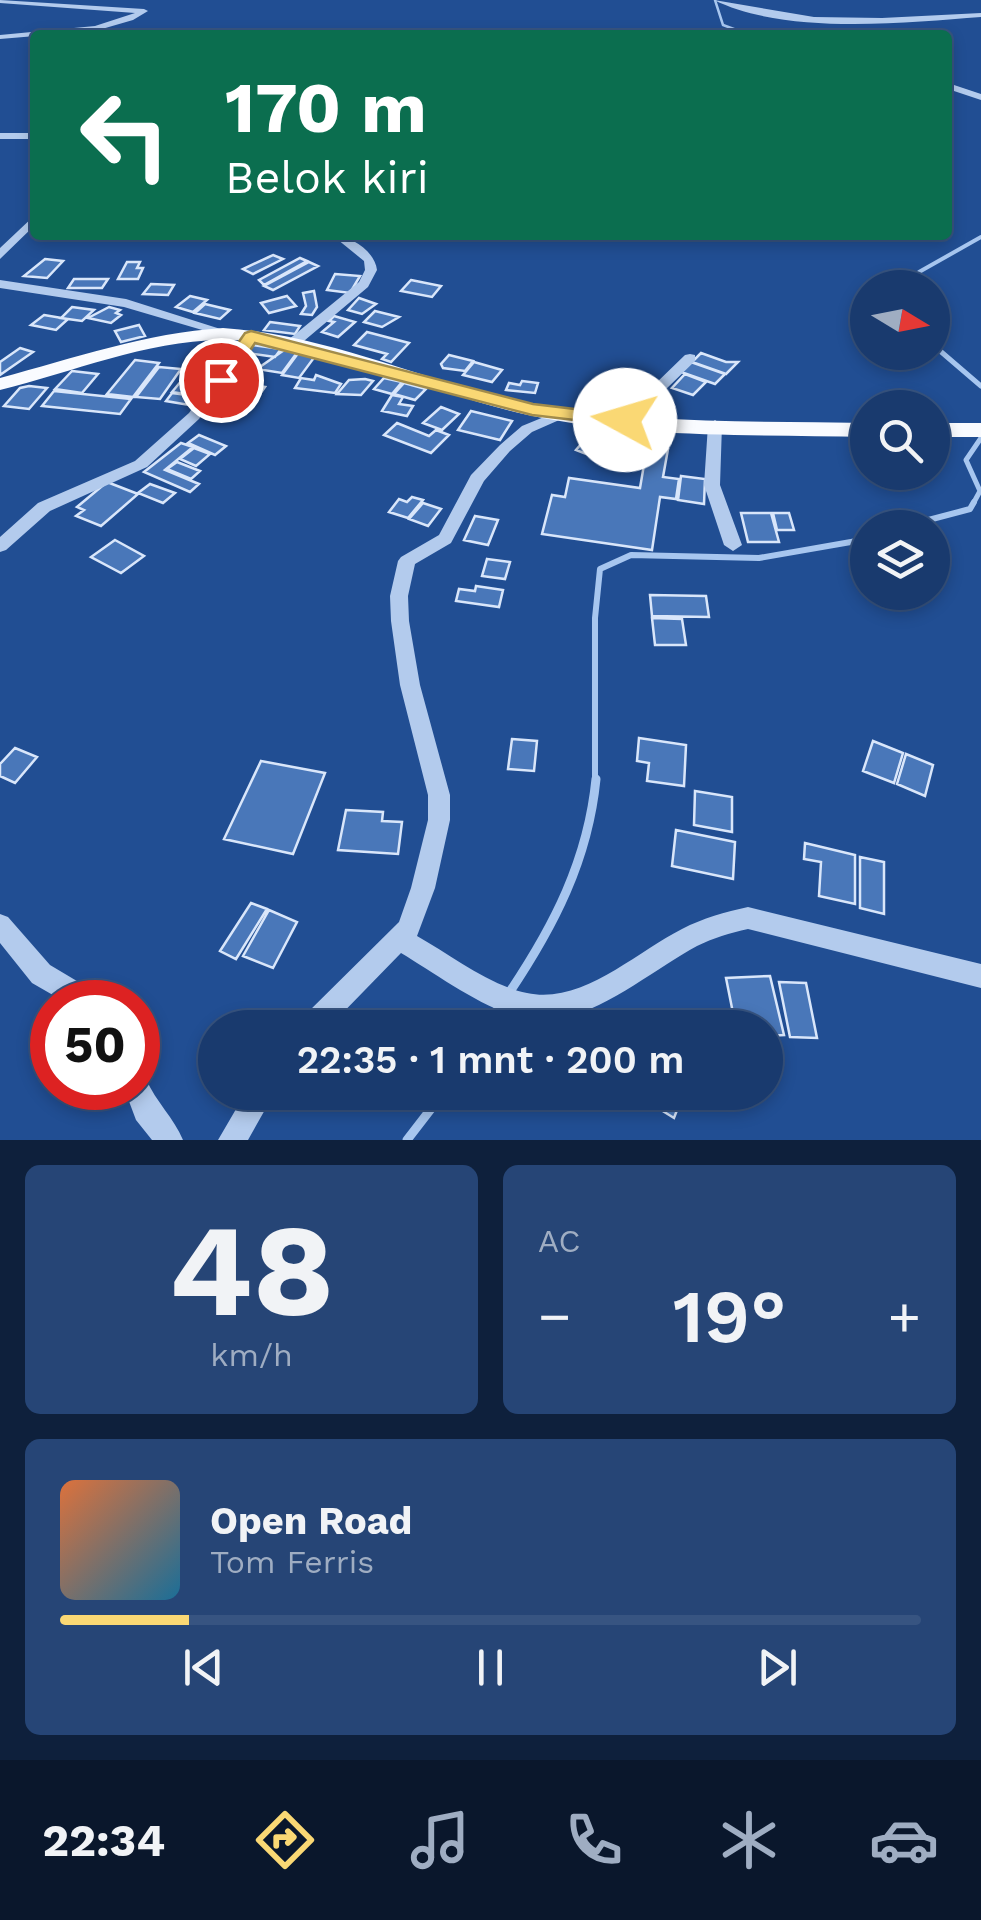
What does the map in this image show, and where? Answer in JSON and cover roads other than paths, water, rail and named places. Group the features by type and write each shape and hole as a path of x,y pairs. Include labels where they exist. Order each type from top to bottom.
{"main road":[{"path":"0,384 190,336 226,334 292,344 486,399 561,414 715,426 850,430"},
{"path":"950,430 981,430"}],"street":[{"path":"718,0 744,10 792,18 981,15"},
{"path":"0,1 107,4 144,12 75,30"},
{"path":"787,30 792,18"},
{"path":"0,41 30,37"},
{"path":"0,41 30,46"},
{"path":"952,87 981,97"},
{"path":"0,136 30,136"},
{"path":"0,256 30,223"},
{"path":"292,344 364,284 372,270 370,260 344,240"},
{"path":"0,284 126,304 226,334"},
{"path":"0,546 44,507 140,464 194,416 251,336"},
{"path":"625,420 690,358"},
{"path":"328,1010 400,940 424,888 440,806 405,653 399,596 404,571 414,556 445,538 477,479 505,448 527,429 561,414"},
{"path":"715,426 712,485 733,545"},
{"path":"400,940 527,1007 552,1010 575,1004 720,920 748,918 981,976"},
{"path":"0,924 42,974 52,980"},
{"path":"146,1110 169,1140"},
{"path":"232,1140 251,1110"}],"waterway":[{"path":"715,0 723,25 736,30"},
{"path":"923,270 981,237"},
{"path":"950,359 981,386"},
{"path":"973,504 980,491 966,460 981,438"},
{"path":"950,514 970,509 974,502"},
{"path":"595,781 595,618 600,569 631,555 759,558 850,542"},
{"path":"509,993 554,917 577,865 596,779"},
{"path":"497,1010 501,1004"},
{"path":"407,1140 430,1110"}]}
